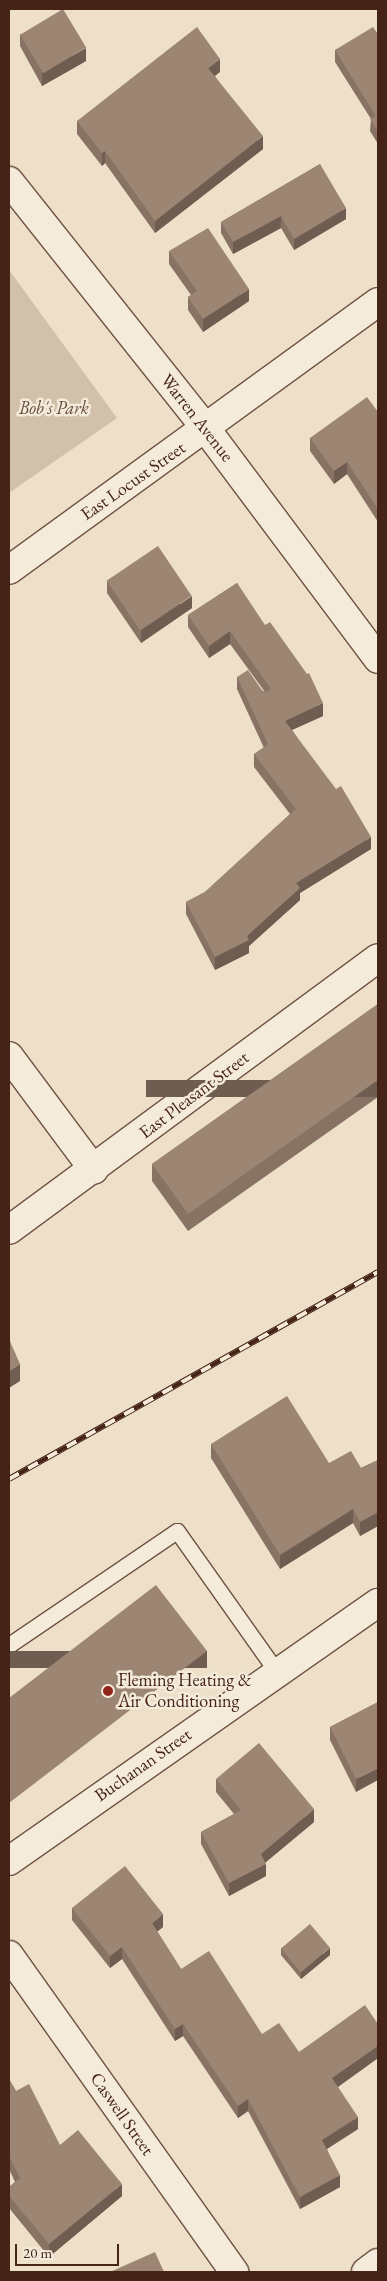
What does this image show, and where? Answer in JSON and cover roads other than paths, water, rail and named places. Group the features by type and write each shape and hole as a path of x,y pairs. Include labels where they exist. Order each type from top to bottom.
{"street":[{"name":"Warren Avenue","path":"9,181 206,429 378,659"},
{"name":"East Locust Street","path":"9,570 206,429 378,302"},
{"name":"East Pleasant Street","path":"9,1230 94,1170 378,958"},
{"path":"9,1056 94,1170"},
{"name":"Buchanan Street","path":"9,1861 276,1672 378,1603"},
{"name":"Caswell Street","path":"9,1955 234,2272"},
{"path":"366,2272 378,2263"}],"lane":[{"path":"9,1645 177,1531 276,1672"}],"railway":[{"path":"9,1479 378,1272"}],"place":[{"name":"Fleming Heating & Air Conditioning","path":"108,1691"}],"park label":[{"name":"Bob's Park","path":"54,408"}]}
